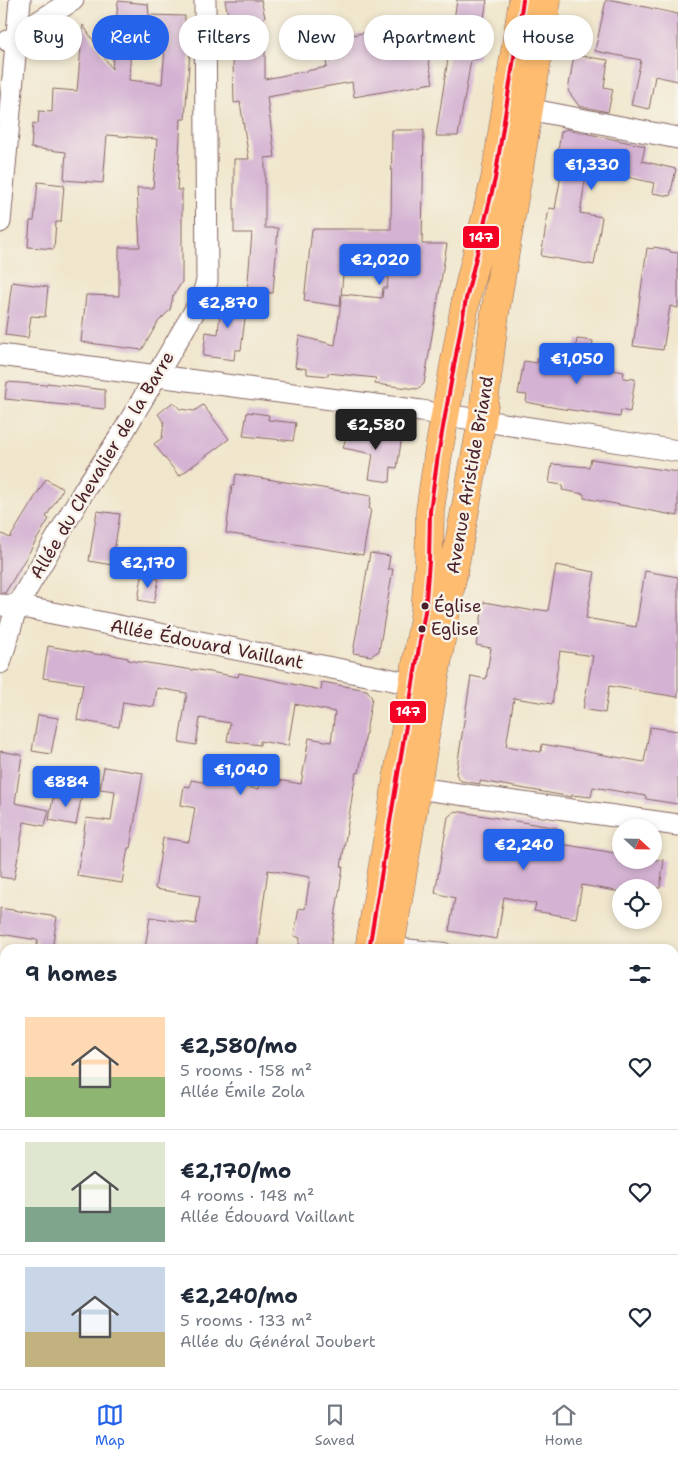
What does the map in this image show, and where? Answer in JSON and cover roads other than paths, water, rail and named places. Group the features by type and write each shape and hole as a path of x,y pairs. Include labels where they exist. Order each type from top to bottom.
{"main road":[{"name":"Avenue Aristide Briand","path":"384,944 413,684 425,611 430,511 466,299 495,179 524,0"},
{"name":"Avenue Aristide Briand","path":"385,944 417,788 445,616 482,421 495,313 547,0"}],"street":[{"path":"0,222 8,42 20,0"},
{"path":"8,42 74,0"},
{"name":"Allée du Chevalier de la Barre","path":"0,663 9,605 122,434 200,300 207,281 205,0"},
{"path":"528,109 678,138"},
{"path":"0,355 445,415 678,451"},
{"name":"Allée Édouard Vaillant","path":"9,605 413,684"},
{"path":"417,788 678,825"}],"place":[{"name":"Église","path":"425,606"},
{"name":"Eglise","path":"422,629"}]}
